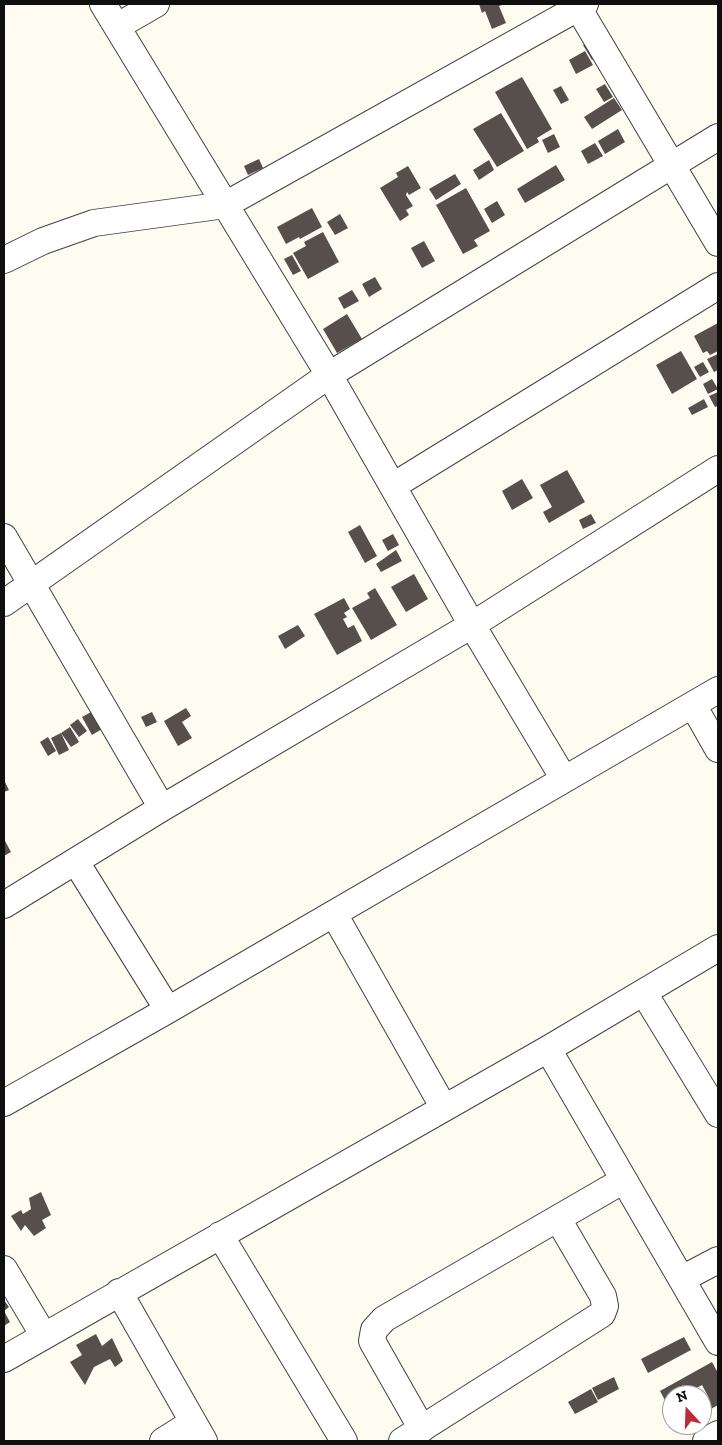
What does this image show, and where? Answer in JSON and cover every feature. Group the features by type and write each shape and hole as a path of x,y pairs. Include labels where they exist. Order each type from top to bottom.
{"street":[{"path":"103,4 329,375 472,625 564,779"},
{"path":"118,26 156,4"},
{"path":"4,260 43,241 94,223 225,205 580,5 671,166 718,243"},
{"path":"4,603 30,582 329,375 718,137"},
{"path":"393,486 718,286"},
{"path":"4,904 162,808 472,625 718,469"},
{"path":"4,537 162,808"},
{"path":"4,1103 334,914 718,690"},
{"path":"693,705 718,749"},
{"path":"76,862 168,1010"},
{"path":"334,914 444,1108"},
{"path":"4,1358 548,1049 718,948"},
{"path":"644,993 718,1114"},
{"path":"548,1049 718,1342"},
{"path":"558,1219 603,1296 605,1306 602,1314 412,1435 372,1341 374,1330 384,1319 624,1180"},
{"path":"220,1235 344,1441"},
{"path":"682,1280 718,1260"},
{"path":"4,1270 44,1336"},
{"path":"119,1292 198,1431 163,1441"},
{"path":"706,1441 718,1434"}],"building":[{"path":"479,4 505,4 499,6 506,23 492,29 485,11 482,13"},
{"path":"592,40 601,55 592,60 583,45"},
{"path":"585,51 593,65 576,74 569,60"},
{"path":"522,77 552,129 537,138 539,142 527,149 495,92"},
{"path":"605,84 613,97 604,102 596,89"},
{"path":"561,86 569,100 561,104 553,90"},
{"path":"614,98 622,110 592,129 584,117"},
{"path":"501,113 524,151 497,167 473,129"},
{"path":"618,129 625,142 605,154 598,141"},
{"path":"554,134 560,147 548,153 542,140"},
{"path":"595,143 603,156 588,164 581,151"},
{"path":"259,159 263,168 248,175 244,166"},
{"path":"489,160 494,170 479,180 473,170"},
{"path":"556,165 565,180 525,203 517,189"},
{"path":"408,166 421,188 409,195 407,192 406,195 413,206 406,210 409,215 400,221 380,188 398,177 396,173"},
{"path":"455,174 461,184 436,200 429,189"},
{"path":"466,188 490,231 474,240 478,246 463,254 436,205"},
{"path":"497,201 505,215 492,223 484,209"},
{"path":"312,208 322,227 286,244 277,227"},
{"path":"340,214 348,228 335,235 327,222"},
{"path":"323,232 339,262 308,279 293,253 306,246 304,242"},
{"path":"424,241 435,261 422,268 411,248"},
{"path":"292,255 301,271 293,275 284,259"},
{"path":"375,277 382,289 369,297 362,284"},
{"path":"352,290 359,301 344,309 338,298"},
{"path":"347,314 362,339 337,353 323,329"},
{"path":"718,323 718,351 710,355 707,351 703,353 694,336"},
{"path":"681,351 697,379 672,394 656,365"},
{"path":"718,354 718,370 714,372 707,359"},
{"path":"703,362 709,372 700,377 694,367"},
{"path":"712,379 718,389 708,394 703,384"},
{"path":"718,392 718,406 715,407 709,396"},
{"path":"704,399 708,407 692,415 688,408"},
{"path":"567,470 585,502 549,523 543,512 552,507 540,485"},
{"path":"522,479 533,498 512,510 502,491"},
{"path":"591,514 596,523 583,529 579,520"},
{"path":"360,525 377,556 365,563 348,532"},
{"path":"393,534 399,545 388,551 382,540"},
{"path":"396,550 402,561 381,572 376,564"},
{"path":"414,574 428,599 406,612 391,587"},
{"path":"375,588 397,625 371,640 352,608 370,598 367,593"},
{"path":"344,598 350,609 344,613 347,617 343,619 348,628 354,625 362,641 337,655 314,614"},
{"path":"298,625 305,636 285,649 278,636"},
{"path":"186,708 191,716 182,722 192,738 178,746 164,721"},
{"path":"91,712 102,729 92,735 82,717"},
{"path":"152,712 157,722 146,727 141,717"},
{"path":"78,719 87,731 79,737 70,725"},
{"path":"70,727 79,742 71,747 61,733"},
{"path":"61,733 69,750 59,755 51,738"},
{"path":"48,737 56,751 48,756 40,742"},
{"path":"4,780 9,790 4,792"},
{"path":"4,839 11,852 4,856"},
{"path":"41,1192 51,1215 42,1220 46,1228 34,1236 25,1225 21,1231 11,1216 21,1210 23,1214 31,1209 29,1198"},
{"path":"4,1300 9,1307 4,1311"},
{"path":"4,1311 10,1322 4,1326"},
{"path":"96,1334 102,1346 112,1338 123,1361 115,1367 110,1359 94,1367 85,1385 70,1362 82,1355 76,1345"},
{"path":"684,1337 691,1350 648,1373 641,1359"},
{"path":"712,1362 718,1373 718,1405 712,1408 712,1385 671,1385"},
{"path":"614,1377 619,1389 598,1400 592,1388"},
{"path":"591,1389 598,1402 575,1414 568,1402"}]}
